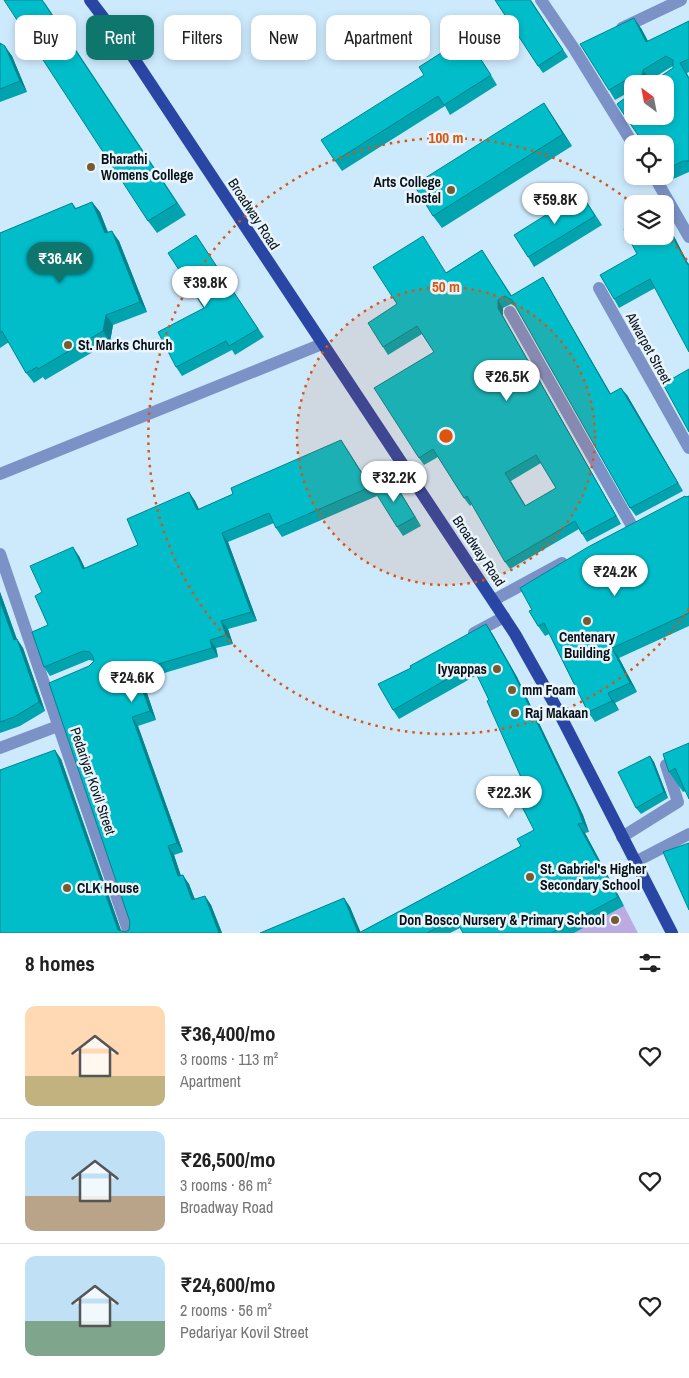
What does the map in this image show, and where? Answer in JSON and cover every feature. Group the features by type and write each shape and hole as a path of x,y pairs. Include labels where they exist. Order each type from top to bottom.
{"main road":[{"name":"Broadway Road","path":"90,0 101,15"},
{"name":"Broadway Road","path":"102,0 110,15"},
{"name":"Broadway Road","path":"135,60 494,600 532,664 672,933"}],"street":[{"path":"541,0 580,48 612,112 627,135"},
{"path":"611,33 681,0"},
{"path":"612,112 624,104"},
{"path":"659,185 689,237"},
{"name":"Alwarpet Street","path":"599,288 689,448"},
{"path":"510,312 632,526"},
{"path":"0,474 322,344"},
{"name":"Pedariyar Kovil Street","path":"0,554 129,933"},
{"path":"494,600 576,556"},
{"path":"462,640 504,617"},
{"path":"45,687 61,680"},
{"path":"0,748 58,726"},
{"path":"622,837 678,802 666,765 689,755"},
{"path":"635,862 689,834"}],"shaded area":[{"name":"Don Bosco Nursery & Primary School","path":"624,906 638,933 574,933"}],"building":[{"path":"4,0 42,0 52,15 15,15 15,17"},
{"path":"495,0 530,0 563,50 538,66 519,37 519,15 505,15"},
{"path":"634,18 646,42 689,21 689,59 680,63 689,79 689,161 683,161 674,166 674,135 638,135 631,125 674,125 674,75 663,75 673,68 673,60 666,56 643,70 642,75 624,75 624,81 609,90 580,44"},
{"path":"0,43 5,46 20,81 0,89"},
{"path":"76,51 177,203 148,221 43,60 76,60"},
{"path":"440,54 440,60 481,60 491,75 444,105 438,96 335,161 321,140 424,75 419,67"},
{"path":"624,99 624,114 617,104"},
{"path":"544,103 563,134 433,216 414,185"},
{"path":"581,193 595,216 528,257 514,235"},
{"path":"92,202 105,233 112,231 140,302 106,315 103,331 38,369 37,367 26,373 2,331 0,333 0,233 72,203 75,209"},
{"path":"196,235 258,329 229,346 226,341 176,367 158,332 204,308 168,253"},
{"path":"423,236 446,273 482,250 511,296 543,277 610,394 621,388 678,483 630,508 512,300 505,296 498,300 498,308 616,516 582,534 575,521 505,562 467,496 464,498 433,449 419,458 374,388 434,352 417,326 383,347 368,323 397,304 373,267","holes":["536,455 556,488 525,506 505,473"]},
{"path":"674,239 687,264 689,264 689,352 650,279 614,299 600,275 637,254 632,245 674,245"},
{"path":"689,369 689,432 663,384"},
{"path":"341,440 370,487 276,528 269,513 222,533 251,612 221,621 226,635 210,640 212,648 155,665 157,671 138,678 150,711 132,717 177,843 168,846 178,876 183,875 192,900 205,896 219,933 0,933 0,770 55,750 118,930 125,932 129,930 130,922 49,683 89,666 94,661 93,657 90,652 83,651 44,667 32,632 48,625 35,596 42,592 30,566 73,547 83,569 138,545 127,519 189,492 197,510 233,494 231,488"},
{"path":"392,479 415,517 397,527 374,490"},
{"path":"685,496 689,496 689,613 612,648 630,683 608,693 612,701 588,712 544,623 538,626 529,611 532,610 520,588 588,547"},
{"path":"0,601 14,640 17,639 39,702 14,717 0,722"},
{"path":"486,624 511,668 577,806 583,823 578,824 618,897 551,933 463,933 455,918 427,933 359,933 521,846 517,839 534,830 517,797 528,793 487,701 489,700 472,665 393,710 378,684 411,668 410,666"},
{"path":"689,743 689,799 675,768 669,772 663,754"},
{"path":"650,756 664,792 636,808 618,772"},
{"path":"689,843 689,910 663,852"},
{"path":"344,898 358,933 260,933"}],"place":[{"name":"Bharathi Womens College","path":"91,167"},
{"name":"Arts College Hostel","path":"451,190"},
{"name":"St. Marks Church","path":"68,345"},
{"name":"Centenary Building","path":"587,621"},
{"name":"Iyyappas","path":"497,669"},
{"name":"mm Foam","path":"512,690"},
{"name":"Raj Makaan","path":"515,713"},
{"name":"St. Gabriel's Higher Secondary School","path":"530,877"},
{"name":"CLK House","path":"67,888"},
{"name":"Don Bosco Nursery & Primary School","path":"615,920"}]}
